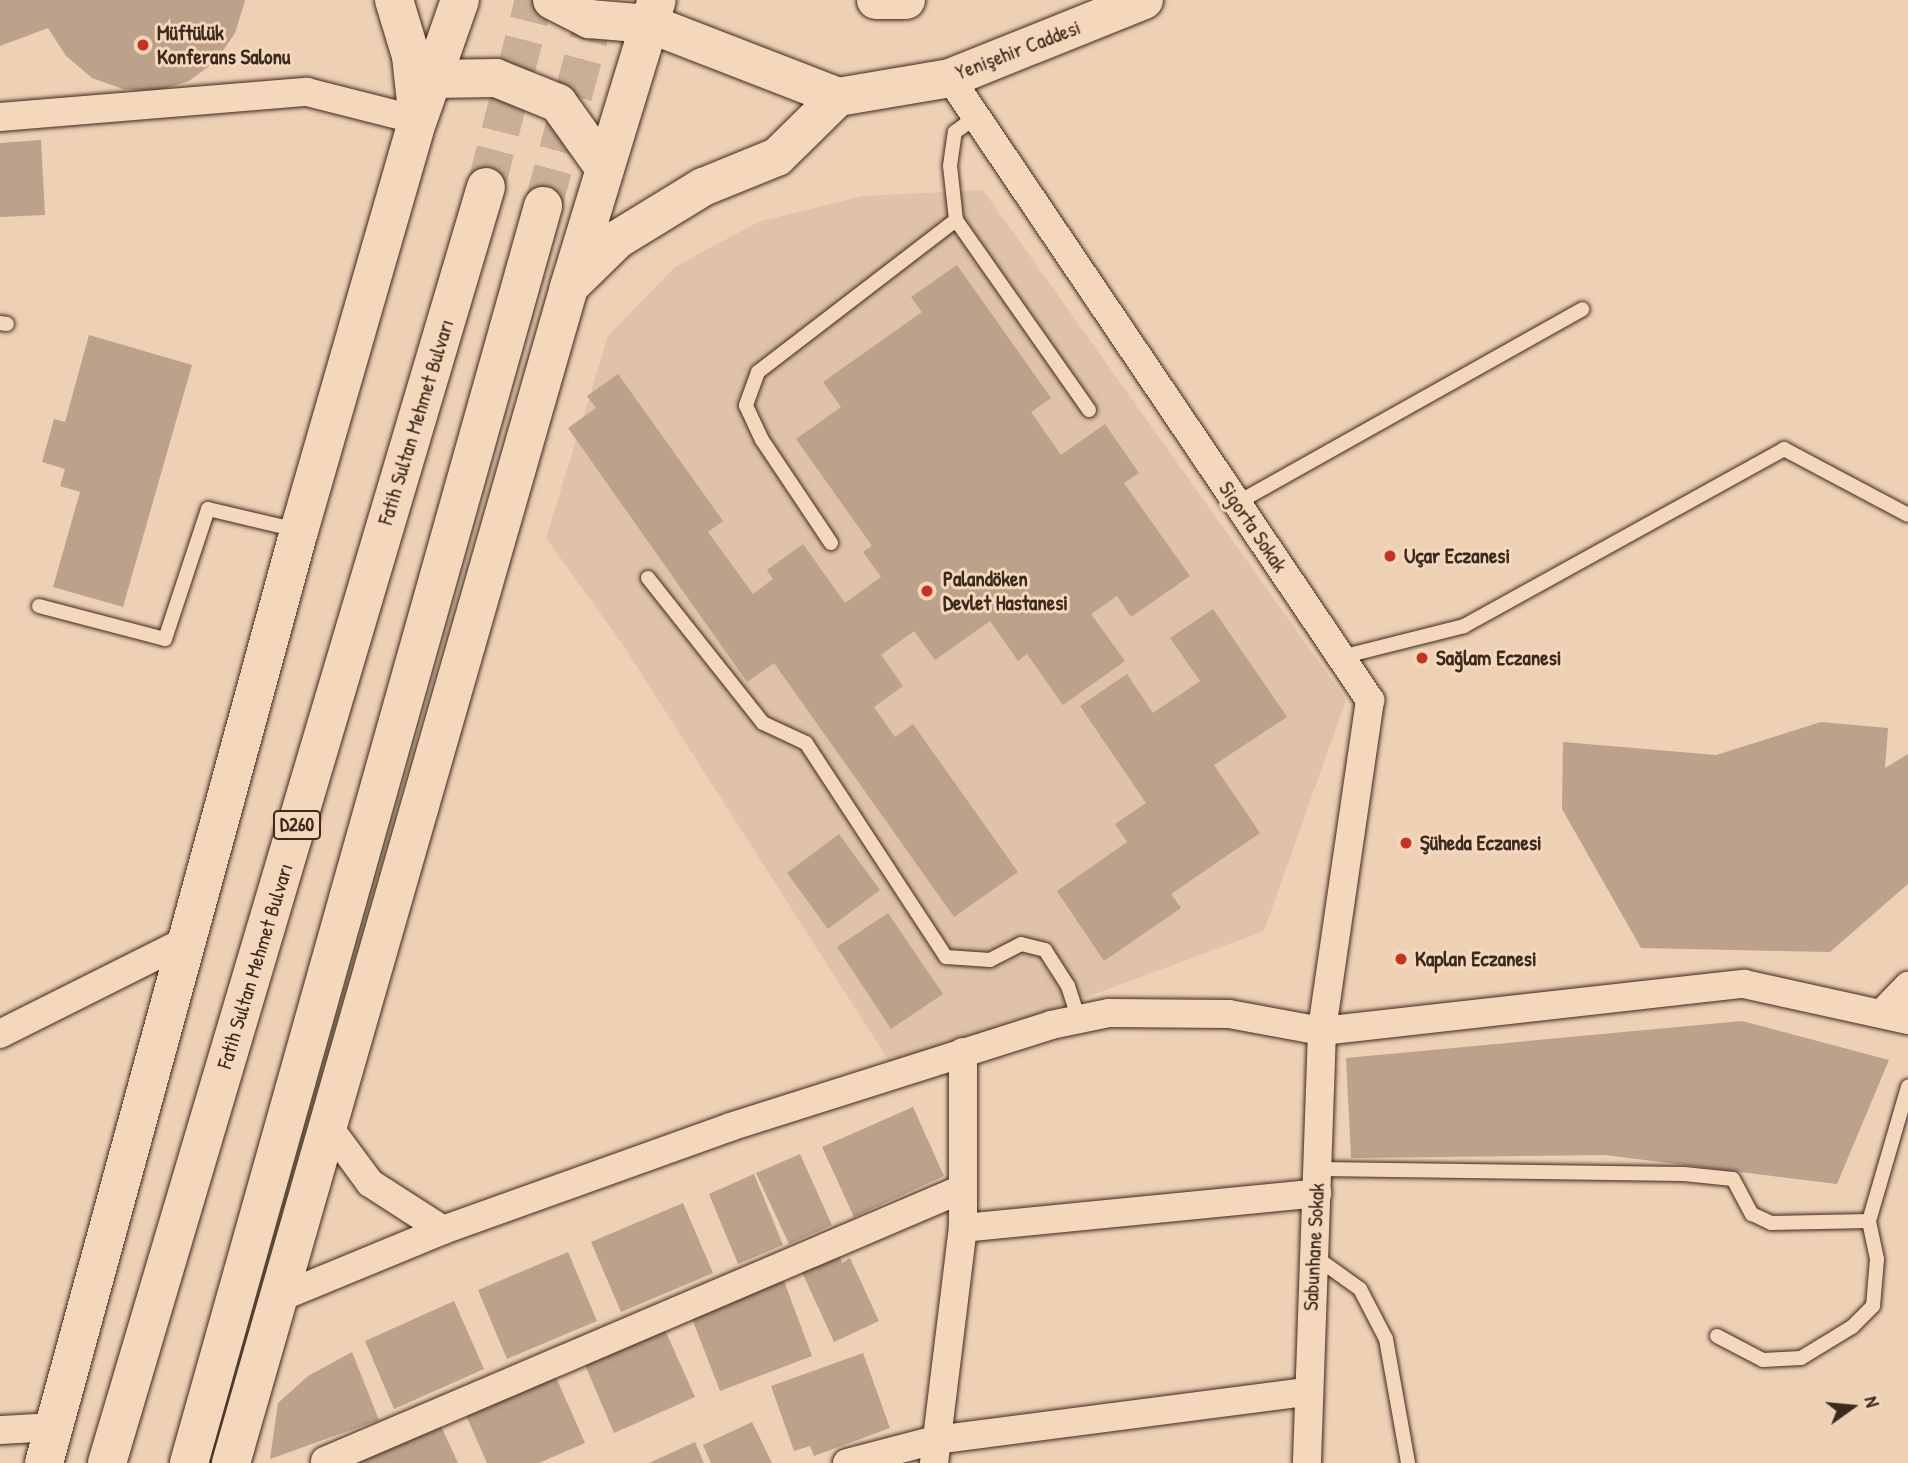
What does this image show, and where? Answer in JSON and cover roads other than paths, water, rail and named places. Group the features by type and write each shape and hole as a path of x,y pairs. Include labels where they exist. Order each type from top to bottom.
{"main road":[{"path":"394,0 411,56 418,120"},
{"path":"49,1445 299,531 418,120 460,0"},
{"path":"552,0 589,19 654,12 838,97 777,157 704,187 618,239 569,287"},
{"path":"876,0 906,0"},
{"name":"Yenişehir Caddesi","path":"838,97 950,78 1144,0"},
{"path":"231,1463 569,287 654,12"},
{"path":"433,79 496,78 558,103 605,169"},
{"name":"Fatih Sultan Mehmet Bulvarı","path":"107,1463 486,187"},
{"path":"189,1463 543,206"}],"street":[{"name":"Sigorta Sokak","path":"950,78 1370,700 1322,1031"},
{"path":"0,117 307,92 418,120"},
{"path":"0,1034 186,941"},
{"path":"276,1299 443,1230 730,1127 963,1052 1079,1020 1172,1010 1229,1014 1322,1031 1744,984 1896,1016 1908,986"},
{"name":"Sabunhane Sokak","path":"1307,1463 1306,1392 1318,1181 1322,1031"},
{"path":"934,1451 963,1228 963,1052"},
{"path":"328,1126 370,1183 443,1230"},
{"path":"963,1228 1318,1181"},
{"path":"324,1461 962,1189"},
{"path":"847,1463 1306,1392"},
{"path":"0,1430 49,1445"}],"lane":[{"path":"976,117 955,132 950,166 957,220 1089,410"},
{"path":"831,543 762,440 746,405 758,372 957,220"},
{"path":"1237,503 1581,309"},
{"path":"1341,657 1464,626 1784,449 1908,515"},
{"path":"39,606 165,639 208,509 299,531"},
{"path":"648,578 763,723 806,743 946,957 990,960 1021,944 1045,950 1068,986 1079,1020"},
{"path":"1717,1336 1763,1360 1801,1358 1853,1327 1872,1306 1877,1259 1869,1221 1908,1087"},
{"path":"1318,1181 1709,1177 1733,1179 1752,1214 1771,1223 1869,1221"},
{"path":"1314,1256 1360,1289 1386,1339 1408,1463"}],"tunnel":[{"path":"486,187 534,0"},
{"path":"543,206 599,0"}],"place":[{"name":"Müftülük Konferans Salonu","path":"143,45"},
{"name":"Uçar Eczanesi","path":"1390,556"},
{"name":"Palandöken Devlet Hastanesi","path":"927,591"},
{"name":"Sağlam Eczanesi","path":"1422,658"},
{"name":"Şüheda Eczanesi","path":"1406,843"},
{"name":"Kaplan Eczanesi","path":"1401,959"}]}
